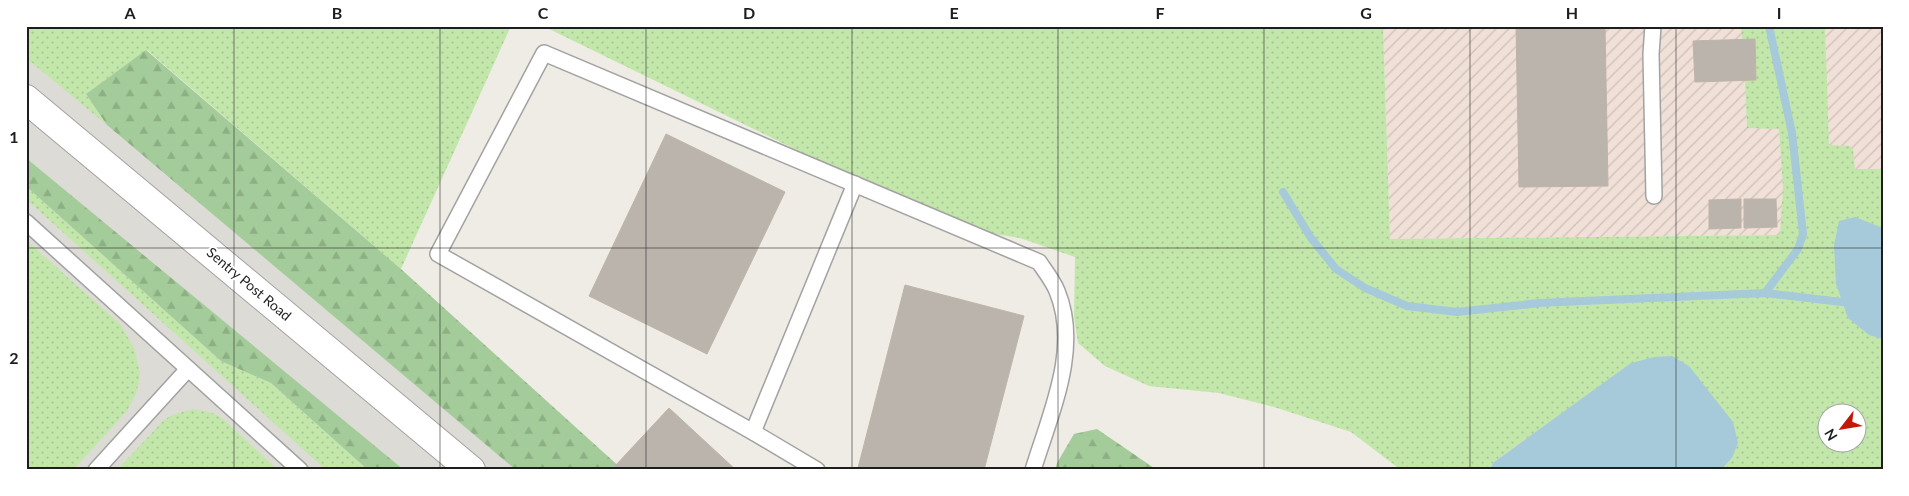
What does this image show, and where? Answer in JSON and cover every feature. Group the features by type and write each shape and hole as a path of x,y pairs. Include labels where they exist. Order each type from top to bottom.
{"street":[{"name":"Sentry Post Road","path":"26,99 472,470"}],"lane":[{"path":"1654,26 1652,54 1654,196"},
{"path":"817,470 754,432 438,254 544,53 1039,262 1057,292 1065,326 1062,375 1033,470"},
{"path":"754,432 854,184"},
{"path":"26,222 300,470"},
{"path":"96,470 188,369"}],"shaded area":[{"path":"26,26 565,470 26,470"},
{"path":"1383,26 1883,26 1883,198 1781,235 1390,239"}],"green space":[{"path":"26,26 511,26 401,269 147,50 86,94 107,125 26,58"},
{"path":"543,26 1383,26 1390,239 1780,235 1783,187 1779,129 1747,128 1745,81 1756,80 1755,39 1742,39 1741,26 1825,26 1829,145 1850,146 1853,150 1855,169 1883,169 1883,470 1721,470 1732,458 1631,364 1494,462 1489,470 1401,470 1351,432 1274,407 1219,393 1149,386 1105,366 1078,343 1074,317 1075,257 1020,238 956,228"},
{"path":"146,50 401,269 623,470 516,470 107,125 86,94"},
{"path":"26,158 404,470 368,470 271,383 221,361 26,186"},
{"path":"26,186 221,361 271,383 368,470 326,470 26,199"},
{"path":"26,240 121,325 134,348 140,373 137,391 127,411 73,470 26,470"},
{"path":"193,409 213,413 223,419 278,470 117,470 164,420 172,415"},
{"path":"1097,429 1157,470 1055,470 1074,434"}],"water":[{"path":"1855,217 1883,228 1883,339 1869,335 1848,318 1836,284 1834,245 1839,221"},
{"path":"1672,356 1689,366 1733,422 1738,443 1732,458 1721,470 1489,470 1494,462 1631,363 1654,357"}],"building":[{"path":"1516,26 1605,26 1608,186 1519,187"},
{"path":"1755,39 1756,80 1695,82 1693,41"},
{"path":"666,134 785,192 707,354 589,296"},
{"path":"1741,199 1741,228 1709,229 1709,200"},
{"path":"1744,199 1776,199 1777,227 1744,228"},
{"path":"905,285 1024,316 984,470 864,470 858,468"},
{"path":"669,408 736,470 619,470 615,466"}],"waterway":[{"path":"1765,293 1798,249 1803,234 1792,133 1769,26"},
{"path":"1283,192 1311,238 1336,269 1365,288 1407,306 1457,312 1539,303 1765,293 1842,302"}]}
